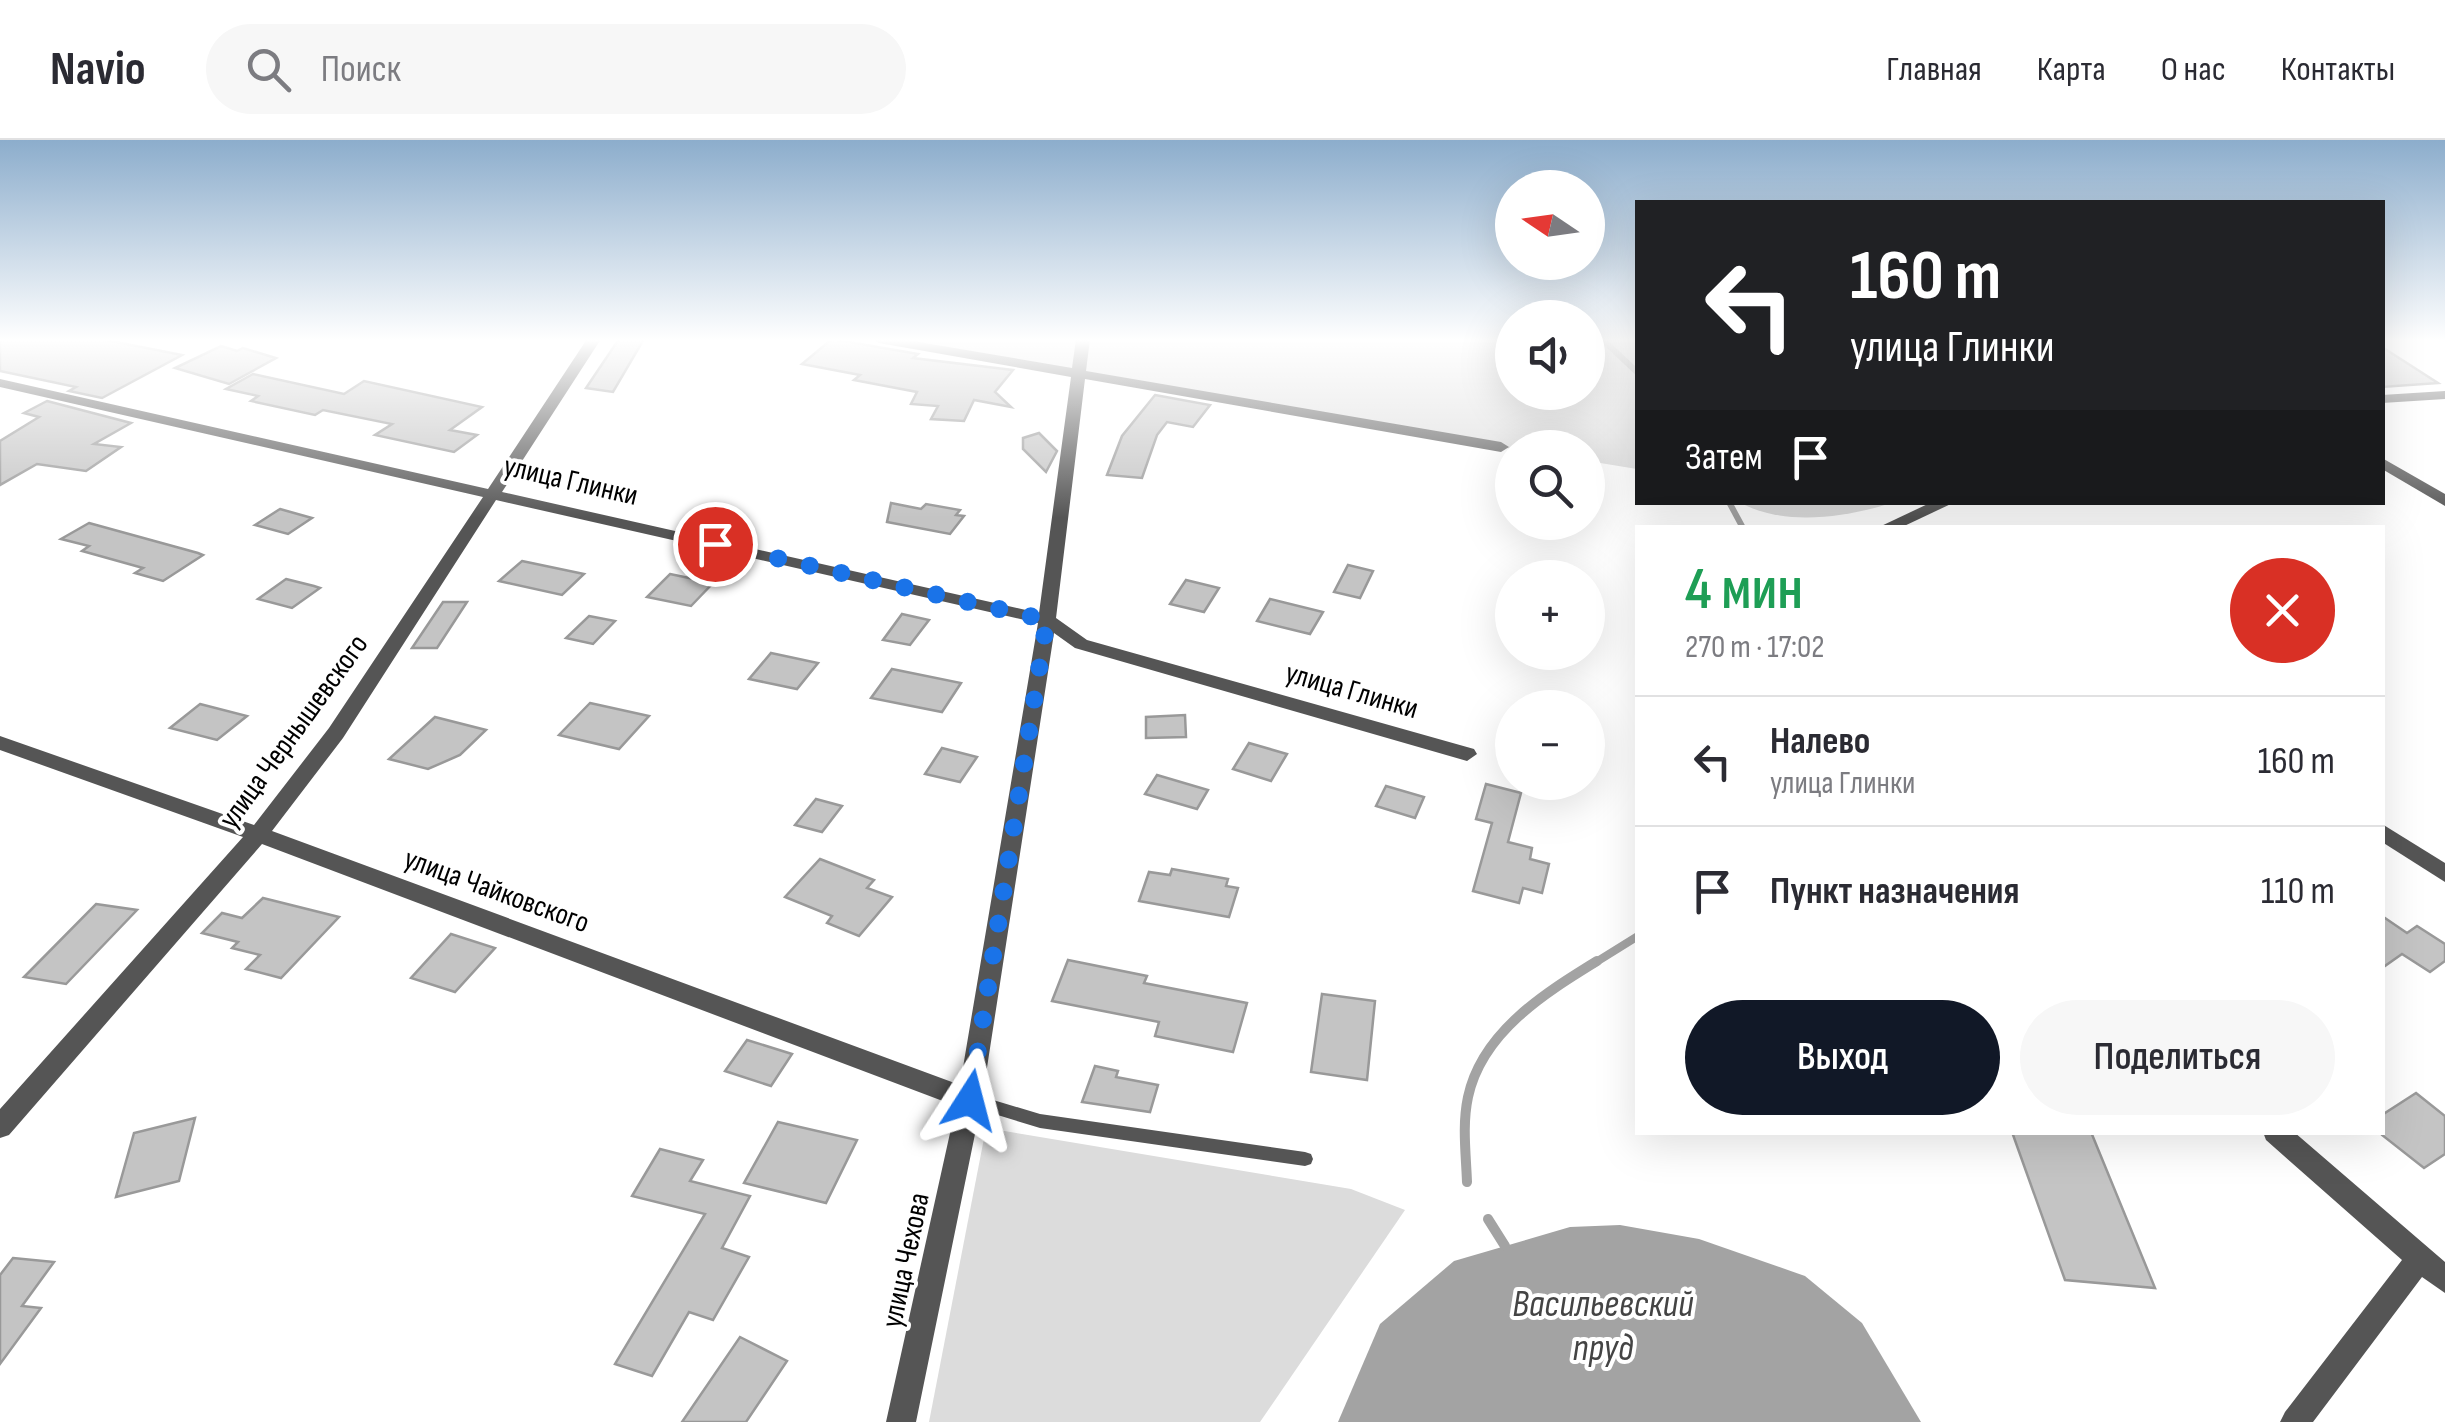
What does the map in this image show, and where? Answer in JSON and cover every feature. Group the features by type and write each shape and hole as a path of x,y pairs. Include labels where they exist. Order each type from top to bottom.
{"street":[{"name":"улица Глинки","path":"67,399 1047,620 1081,644 1466,754"},
{"name":"улица Чернышевского","path":"0,1127 258,834 336,733 555,399"},
{"name":"улица Чехова","path":"901,1422 970,1100 1047,620 1075,399"},
{"path":"1216,399 1495,447"},
{"path":"2385,464 2445,501"},
{"path":"1915,523 1942,505"},
{"name":"улица Чайковского","path":"0,743 258,834 970,1100"},
{"path":"2385,833 2445,874"},
{"path":"2277,1135 2445,1280"},
{"path":"2295,1422 2419,1259"}],"lane":[{"path":"970,1100 1040,1121 1305,1159"}],"shaded area":[{"path":"1226,399 1495,399 1495,410 1605,410 1605,399 1635,399 1635,469 1605,464 1605,430 1495,430 1495,446"},
{"path":"1746,505 1884,505 1813,517"},
{"path":"986,1128 1351,1189 1405,1210 1260,1422 929,1422"}],"water":[{"name":"Васильевский пруд","path":"1620,1225 1699,1239 1805,1276 1862,1323 1921,1422 1338,1422 1380,1324 1454,1261 1570,1227"}],"building":[{"path":"445,399 482,407 450,430 477,435 454,452 375,435 392,424 323,410 315,415 251,401"},
{"path":"914,399 1002,399 1011,407 974,400 964,421 931,419 938,406 911,404"},
{"path":"1152,399 1210,405 1193,427 1167,422 1157,435 1142,478 1107,475 1122,436"},
{"path":"47,401 131,423 94,444 121,447 86,471 37,464 0,485 0,441 39,417 24,413"},
{"path":"1039,433 1057,451 1046,472 1023,449 1023,438"},
{"path":"891,503 960,510 956,515 964,516 950,534 887,522"},
{"path":"280,509 312,518 288,534 255,525"},
{"path":"89,523 203,555 163,581 135,573 143,568 82,551 89,546 61,539"},
{"path":"522,561 584,574 562,595 499,581"},
{"path":"1348,565 1373,571 1360,598 1334,592"},
{"path":"670,574 713,583 691,606 647,597"},
{"path":"286,579 320,588 292,608 258,599"},
{"path":"1186,580 1219,588 1204,612 1170,604"},
{"path":"1270,599 1323,612 1310,634 1257,621"},
{"path":"443,602 467,602 437,648 412,648"},
{"path":"902,614 929,620 910,645 883,640"},
{"path":"589,616 615,621 593,644 566,638"},
{"path":"771,653 818,663 797,689 749,679"},
{"path":"892,669 961,683 942,712 871,698"},
{"path":"590,703 649,716 619,749 559,735"},
{"path":"200,704 247,716 217,740 170,728"},
{"path":"1185,715 1186,737 1146,738 1146,717"},
{"path":"435,717 486,730 460,755 428,769 389,759"},
{"path":"1249,743 1287,754 1271,781 1233,769"},
{"path":"942,748 977,757 960,782 925,774"},
{"path":"1157,775 1208,790 1197,809 1145,794"},
{"path":"1486,784 1495,786 1495,800 1519,800 1508,842 1532,848 1530,859 1549,864 1542,893 1523,888 1519,903 1473,891 1492,823 1476,819"},
{"path":"1386,786 1424,797 1415,818 1376,806"},
{"path":"816,799 842,806 822,832 795,825"},
{"path":"820,859 874,880 867,888 892,897 859,936 827,923 832,916 785,897"},
{"path":"1172,869 1228,879 1226,886 1238,888 1229,917 1139,901 1149,872 1170,875"},
{"path":"263,898 339,917 281,978 246,969 260,955 232,948 238,942 202,933 222,913 242,918"},
{"path":"96,904 137,910 66,984 24,977"},
{"path":"2385,918 2407,933 2417,926 2445,944 2445,961 2430,972 2402,954 2385,966"},
{"path":"451,934 495,948 455,992 411,978"},
{"path":"1068,960 1147,976 1144,983 1247,1003 1233,1052 1155,1036 1159,1022 1052,1001"},
{"path":"1322,994 1375,1001 1367,1080 1311,1072"},
{"path":"747,1040 792,1054 771,1086 725,1071"},
{"path":"1095,1066 1118,1071 1116,1077 1158,1085 1150,1112 1082,1102"},
{"path":"2416,1093 2445,1116 2445,1154 2424,1168 2382,1135 2385,1113"},
{"path":"195,1118 179,1181 116,1197 134,1133"},
{"path":"778,1122 857,1140 826,1203 744,1183"},
{"path":"2013,1135 2092,1135 2155,1288 2065,1280"},
{"path":"660,1149 703,1160 690,1181 750,1196 722,1248 749,1257 713,1320 689,1312 652,1376 615,1364 705,1214 632,1196"},
{"path":"13,1258 54,1262 22,1306 41,1308 0,1364 0,1275"},
{"path":"740,1337 787,1361 746,1422 682,1422"}],"waterway":[{"path":"1731,505 1741,525"},
{"path":"1593,964 1635,938"},
{"path":"1467,1182 1466,1108 1475,1074 1487,1053 1501,1034 1537,1001 1597,961"},
{"path":"1488,1219 1505,1246"}],"route":[{"path":"715,544 1047,620 970,1100"}]}
